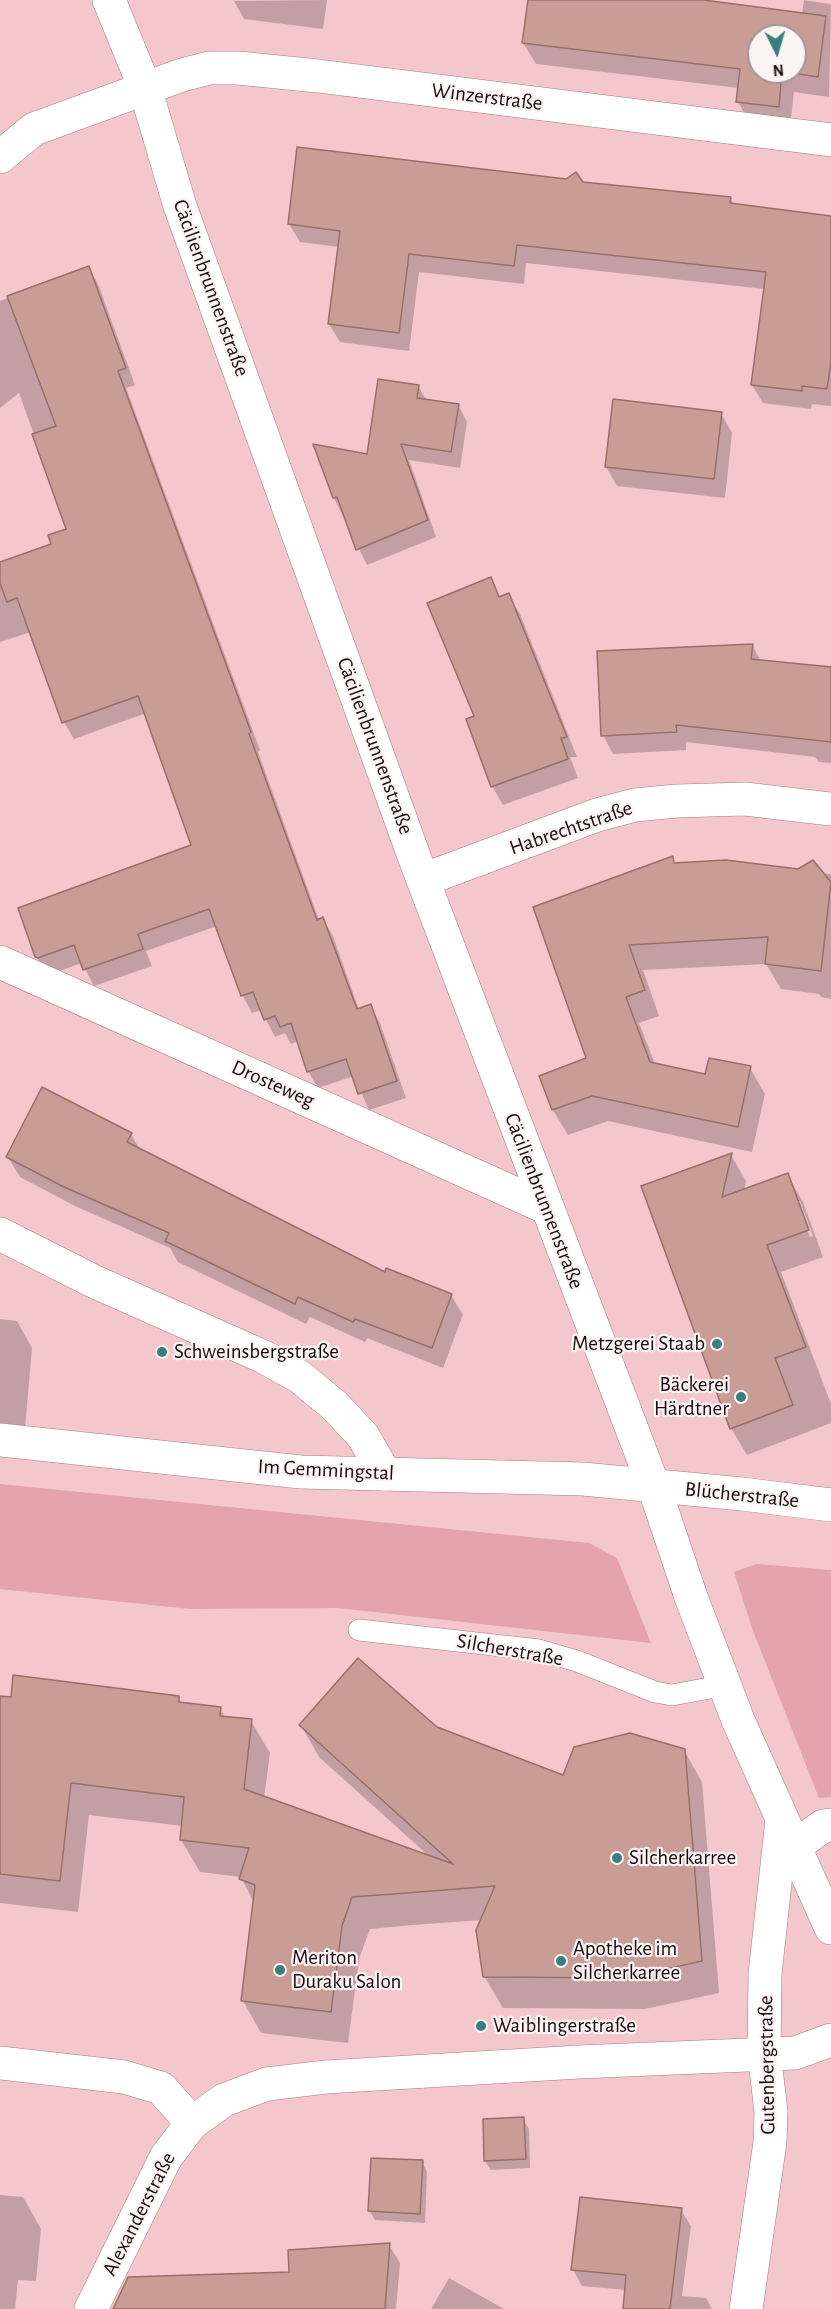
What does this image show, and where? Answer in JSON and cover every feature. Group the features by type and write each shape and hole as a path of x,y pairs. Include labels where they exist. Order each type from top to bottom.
{"street":[{"name":"Cäcilienbrunnenstraße","path":"109,0 145,88 180,206 423,880 545,1207 654,1487"},
{"name":"Winzerstraße","path":"0,157 34,129 182,75 209,68 238,68 330,77 831,140"},
{"name":"Habrechtstraße","path":"423,880 597,815 635,805 745,799 831,809"},
{"name":"Drosteweg","path":"0,962 545,1207"},
{"path":"0,1234 93,1281 264,1357 300,1377 335,1406 363,1436 385,1474"},
{"name":"Im Gemmingstal","path":"0,1440 301,1472 583,1479 654,1487"},
{"name":"Blücherstraße","path":"654,1487 742,1494 831,1505"},
{"path":"654,1487 691,1598 738,1720 831,1928"},
{"path":"788,1834 831,1825"},
{"name":"Gutenbergstraße","path":"746,2309 770,2142 771,2112 764,2052 765,1974 788,1834"},
{"path":"0,2063 124,2077 161,2088 192,2123 224,2100 234,2096 267,2085 306,2079 764,2052 795,2053 831,2040"},
{"name":"Alexanderstraße","path":"91,2309 166,2157 192,2123"}],"lane":[{"name":"Silcherstraße","path":"359,1629 539,1650 577,1661 655,1692 672,1695 726,1685"}],"shaded area":[{"path":"0,1484 589,1543 617,1558 651,1643 338,1608 190,1609 0,1589"},
{"path":"756,1564 831,1570 831,1797 819,1798 753,1631 734,1572"}],"building":[{"path":"528,0 704,0 826,16 818,77 807,75 807,24 747,24 747,84 781,84 779,107 736,102 740,69 522,43"},
{"path":"297,147 566,179 576,172 583,182 731,197 730,203 831,216 831,362 827,389 802,386 802,391 751,385 766,272 517,245 514,266 409,254 399,333 328,324 340,231 288,224"},
{"path":"89,266 126,368 118,371 251,732 249,734 317,920 323,917 357,1009 371,1004 397,1081 358,1094 346,1059 307,1072 291,1023 280,1027 275,1016 264,1020 253,992 241,996 209,909 138,934 143,949 83,970 74,945 38,958 35,957 18,908 191,845 138,696 62,723 17,598 7,602 0,583 0,562 51,544 48,535 66,529 32,434 56,426 7,296"},
{"path":"378,379 419,385 417,398 459,404 451,452 401,444 428,520 356,550 337,497 333,498 313,444 367,454"},
{"path":"613,399 722,412 714,479 605,467"},
{"path":"491,577 499,597 509,593 567,737 561,738 568,759 491,787 466,719 474,716 427,603"},
{"path":"753,644 751,659 831,667 831,742 676,725 677,732 601,736 597,651"},
{"path":"673,856 674,863 726,860 798,869 813,860 831,882 821,971 765,964 768,937 629,945 645,990 626,997 650,1062 705,1074 709,1058 751,1066 738,1127 592,1096 552,1110 539,1076 586,1058 533,907"},
{"path":"42,1087 132,1133 127,1142 385,1272 386,1268 452,1294 432,1348 355,1319 353,1322 298,1297 295,1304 165,1241 169,1233 64,1187 6,1157"},
{"path":"732,1153 722,1197 788,1173 809,1230 767,1245 806,1347 775,1358 793,1405 730,1429 641,1186"},
{"path":"358,1658 437,1727 563,1775 574,1747 630,1733 685,1749 702,1961 626,1978 483,1977 476,1930 495,1886 352,1897 342,1926 331,2012 241,2001 255,1885 239,1879 249,1848 180,1840 184,1797 71,1783 60,1881 0,1874 0,1696 11,1697 13,1675 179,1696 179,1702 221,1707 220,1716 252,1719 244,1789 453,1864 299,1725"},
{"path":"524,2117 526,2159 484,2161 483,2119"},
{"path":"371,2158 423,2160 420,2214 368,2211"},
{"path":"580,2197 682,2208 670,2309 623,2309 626,2275 571,2270"},
{"path":"390,2243 385,2309 113,2309 128,2277 289,2272 288,2250"}],"place":[{"name":"Metzgerei Staab","path":"717,1344"},
{"name":"Schweinsbergstraße","path":"162,1352"},
{"name":"Bäckerei Härdtner","path":"741,1397"},
{"name":"Silcherkarree","path":"617,1858"},
{"name":"Apotheke im Silcherkarree","path":"561,1961"},
{"name":"Meriton Duraku Salon","path":"280,1970"},
{"name":"Waiblingerstraße","path":"481,2026"}]}
